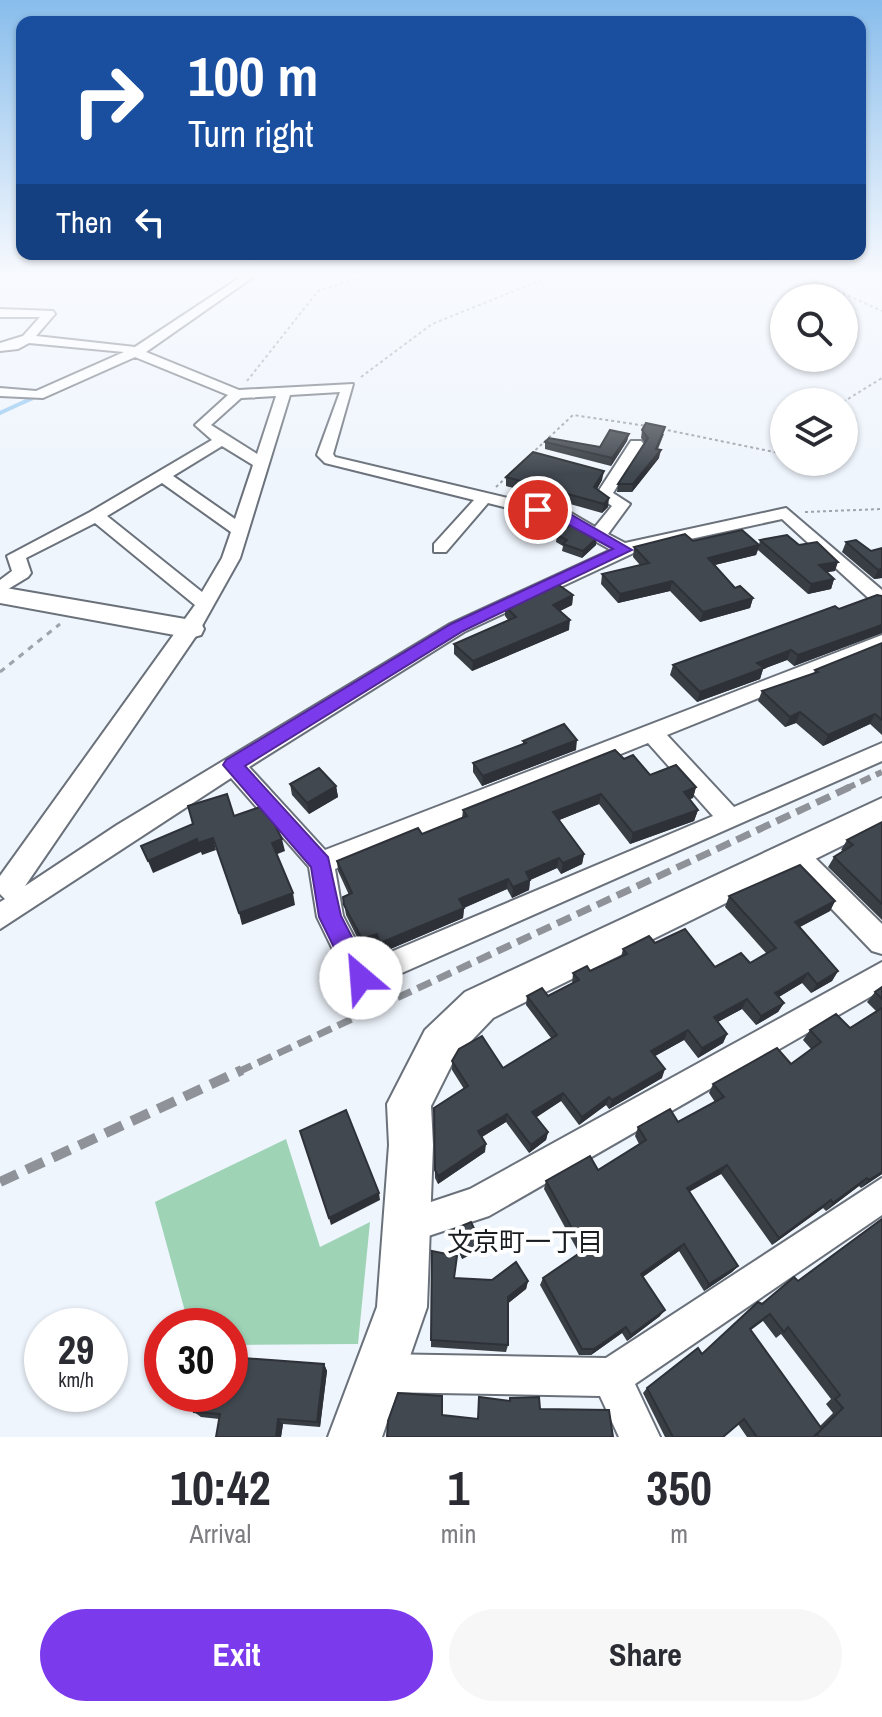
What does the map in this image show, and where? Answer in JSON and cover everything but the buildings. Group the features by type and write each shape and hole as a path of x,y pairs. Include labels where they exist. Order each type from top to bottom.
{"street":[{"path":"0,347 14,346 25,340"},
{"path":"40,340 123,347 237,394 348,387 325,455 330,460 565,517 624,550"},
{"path":"0,392 38,395 157,340"},
{"path":"23,902 8,885 191,629 231,558 284,393"},
{"path":"237,394 202,425 262,464"},
{"path":"0,588 22,573 16,556 96,516 222,440"},
{"path":"598,535 622,504 604,495 609,473 636,444"},
{"path":"164,477 240,531"},
{"path":"440,548 485,497"},
{"path":"0,917 233,765 457,628 624,550 786,513 882,600"},
{"path":"96,516 205,604"},
{"path":"0,595 191,629"},
{"path":"321,863 882,641"},
{"path":"653,734 730,819"},
{"path":"233,765 321,863 330,917 361,978 882,751"},
{"path":"355,1437 402,1307 409,1104 440,1044 479,1005 882,811"},
{"path":"794,853 882,942"},
{"path":"407,1226 477,1204 882,975"},
{"path":"379,1373 611,1377 882,1195"},
{"path":"611,1377 640,1437"}],"path":[{"path":"237,394 279,340"},
{"path":"348,387 411,340"},
{"path":"858,393 882,378"},
{"path":"786,513 882,509"},
{"path":"0,672 78,610"}],"green space":[{"path":"286,1139 320,1247 370,1222 358,1344 248,1345 248,1308 184,1308 155,1202"}],"waterway":[{"path":"22,403 32,399"},
{"path":"0,413 26,401"}],"railway":[{"path":"845,789 882,772"},
{"path":"238,1072 850,787"},
{"path":"0,1182 242,1070"}],"district":[{"name":"文京町一丁目","path":"525,1242"}],"route":[{"path":"361,978 330,917 321,863 233,765 457,628 624,550 565,517 538,510"}]}
